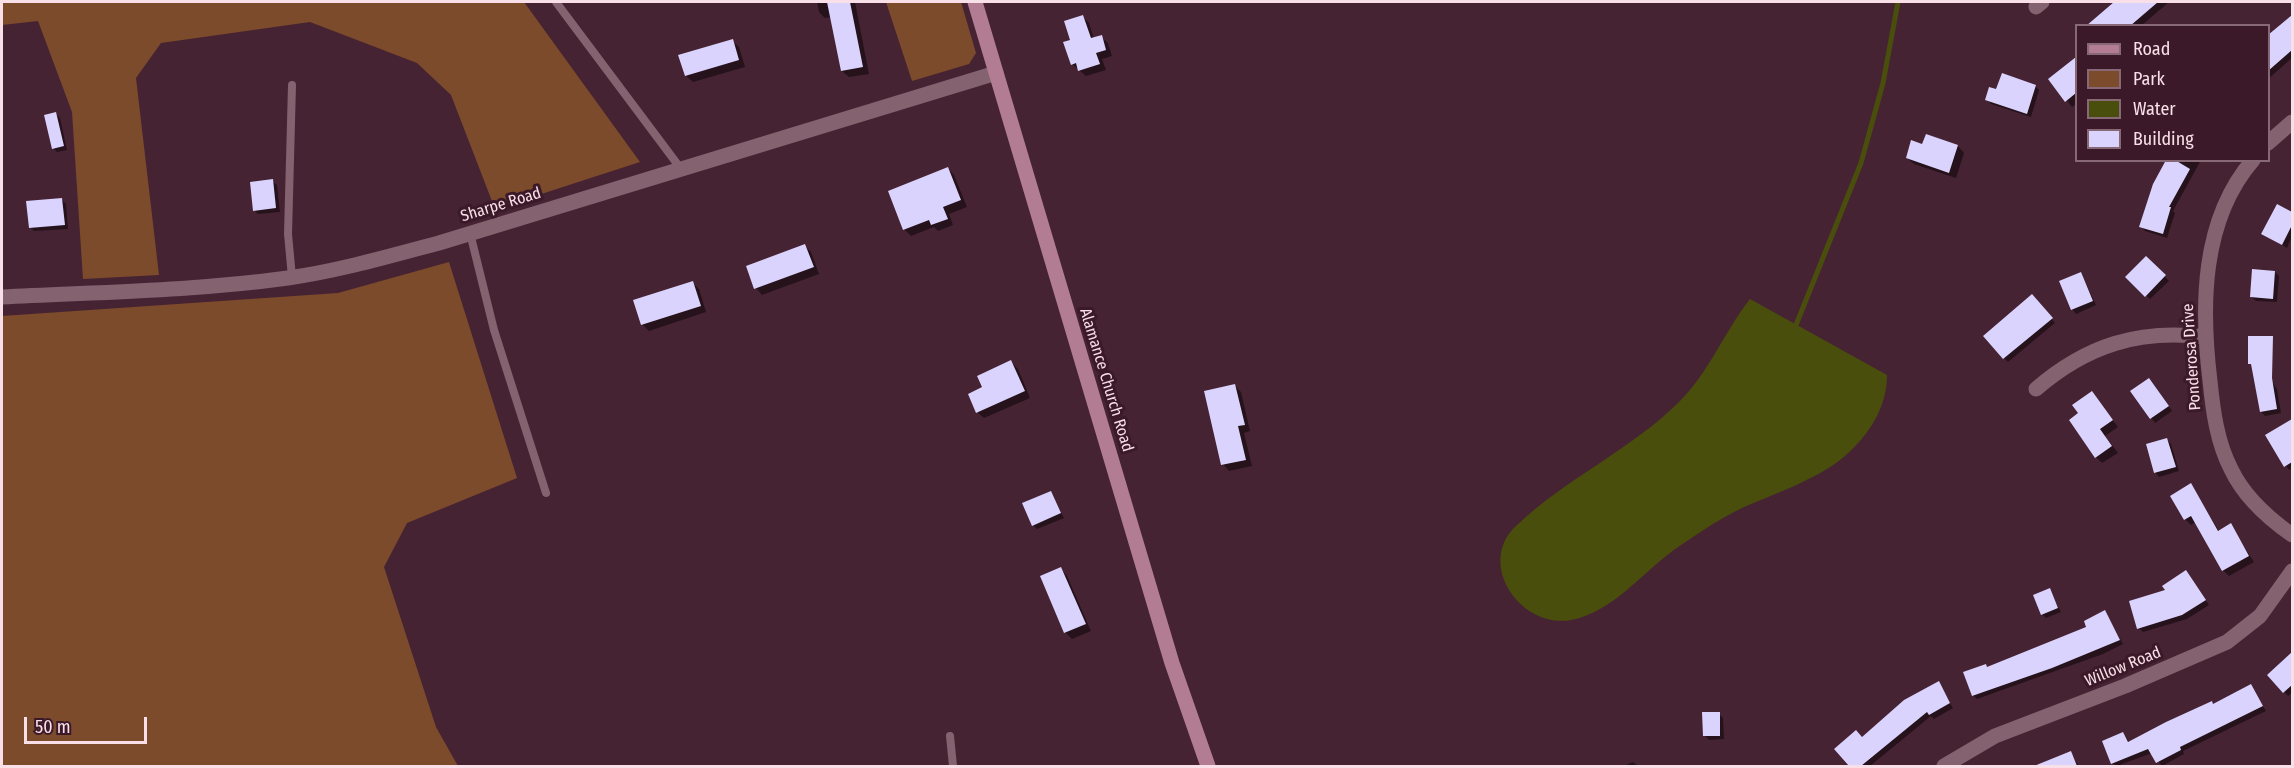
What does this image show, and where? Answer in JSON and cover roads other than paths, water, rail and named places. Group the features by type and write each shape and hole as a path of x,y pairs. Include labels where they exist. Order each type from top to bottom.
{"main road":[{"name":"Alamance Church Road","path":"975,2 1172,663 1208,766"}],"street":[{"name":"Sharpe Road","path":"2,297 195,287 292,277 347,267 470,233 996,73"},
{"path":"2270,141 2292,122"},
{"name":"Ponderosa Drive","path":"2251,162 2236,180 2219,222 2206,278 2205,337 2214,420 2231,470 2255,505 2292,535"},
{"path":"2036,388 2054,373 2096,350 2122,340 2171,333 2205,337"},
{"name":"Willow Road","path":"1944,766 1995,736 2126,686 2227,642 2260,616 2292,571"}],"lane":[{"path":"556,2 681,169"},
{"path":"292,85 288,234 292,277"},
{"path":"470,233 494,330 546,493"},
{"path":"950,736 953,766"}],"water":[{"path":"1750,299 1887,375 1884,398 1869,430 1854,448 1833,465 1806,480 1736,511 1714,524 1678,547 1615,600 1587,616 1571,620 1552,620 1535,614 1521,604 1509,590 1502,574 1501,558 1505,541 1516,526 1555,494 1639,436 1678,403 1708,366"}],"waterway":[{"path":"1792,328 1796,325 1861,163 1883,83 1898,2"}]}
